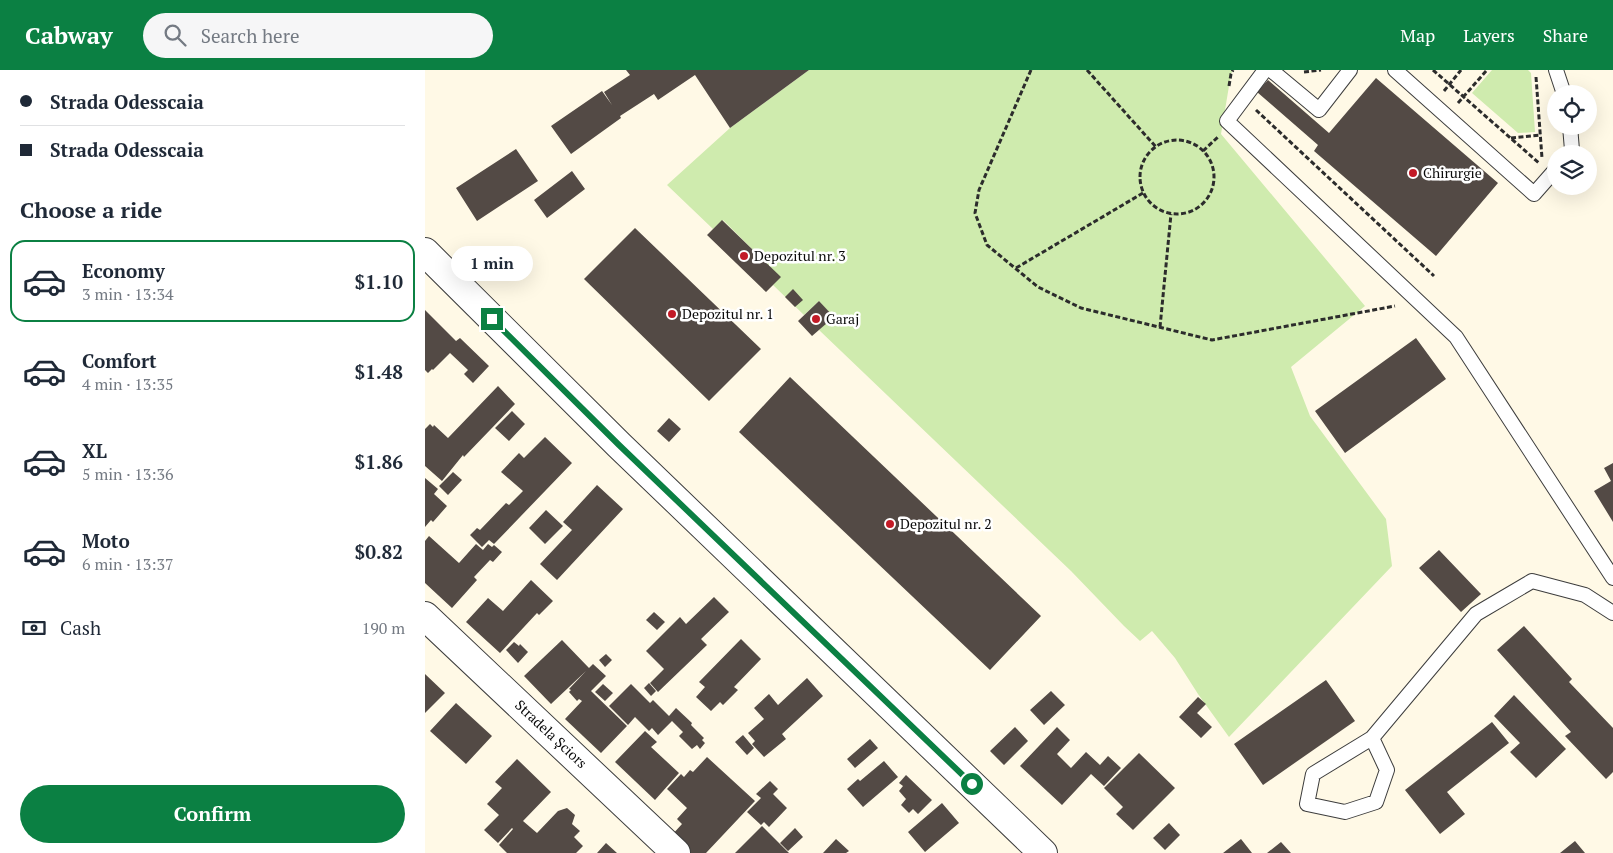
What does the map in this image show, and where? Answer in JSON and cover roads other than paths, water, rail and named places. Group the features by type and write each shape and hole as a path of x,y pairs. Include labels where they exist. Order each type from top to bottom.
{"street":[{"path":"425,252 619,445 1043,853"},
{"name":"Stradela Șciors","path":"425,616 676,853"}],"lane":[{"path":"1265,70 1227,121 1455,337 1613,578"},
{"path":"1271,70 1319,110 1351,70"},
{"path":"1395,70 1534,194 1547,179"},
{"path":"1557,70 1562,85"},
{"path":"1372,738 1387,770 1376,802 1345,812 1307,804 1313,774 1372,738 1476,614 1532,581 1585,595 1613,613"}],"place":[{"name":"Chirurgie","path":"1413,173"},
{"name":"Depozitul nr. 3","path":"744,256"},
{"name":"Depozitul nr. 1","path":"672,314"},
{"name":"Garaj","path":"816,319"},
{"name":"Depozitul nr. 2","path":"890,524"}]}
